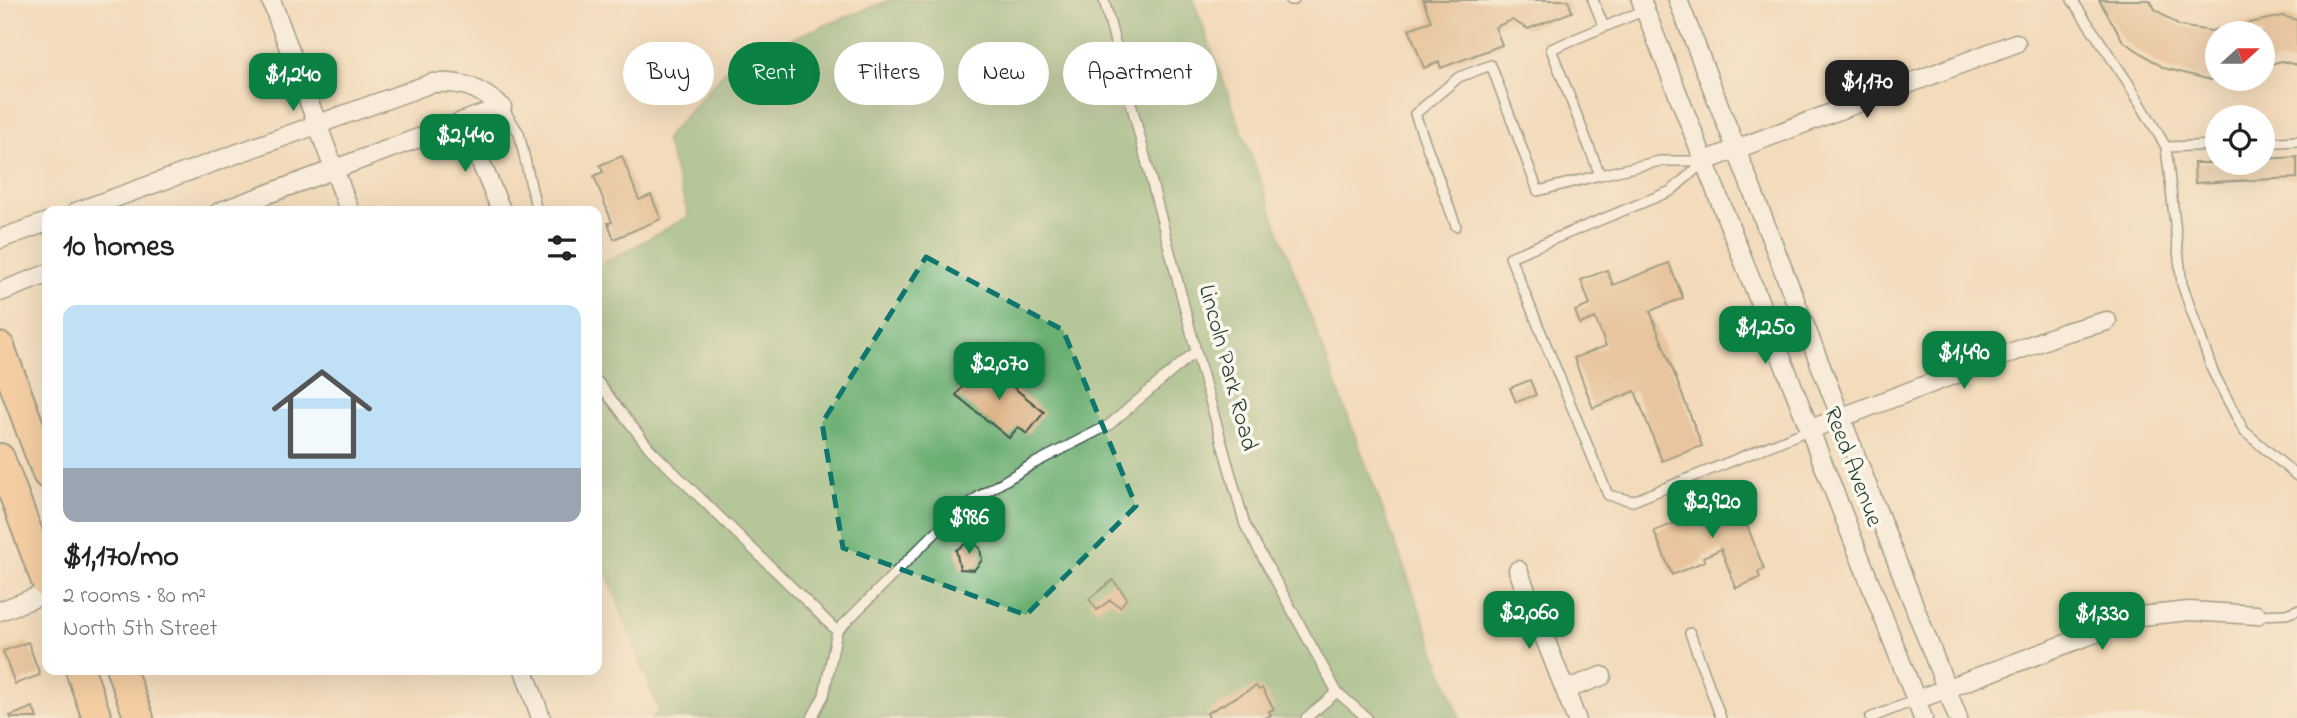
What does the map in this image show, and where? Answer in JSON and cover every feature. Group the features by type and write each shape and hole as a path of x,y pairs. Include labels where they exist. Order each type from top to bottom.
{"main road":[{"path":"0,347 42,460"},
{"path":"0,458 42,571"},
{"path":"82,675 97,718"},
{"path":"123,675 139,718"}],"street":[{"path":"271,0 348,206"},
{"name":"Reed Avenue","path":"1678,0 1958,718"},
{"name":"Reed Avenue","path":"1643,5 1923,718"},
{"path":"1705,161 2016,43"},
{"path":"93,206 432,83 453,82 472,86 502,107"},
{"path":"235,206 502,107"},
{"path":"463,121 499,206"},
{"path":"0,239 42,224"},
{"path":"0,292 42,276"},
{"path":"1811,429 2063,333 2107,321"},
{"path":"1518,570 1576,718"},
{"path":"0,611 42,595"},
{"path":"1916,700 2141,617 2189,611 2257,615"},
{"path":"526,675 541,718"},
{"path":"1565,690 1602,676"}],"lane":[{"name":"Lincoln Park Road","path":"1104,0 1196,351 1245,525 1337,692 1367,718"},
{"path":"1593,0 1604,27"},
{"path":"2072,0 2127,81 2166,147 2182,284 2213,372 2244,431 2297,476"},
{"path":"1600,175 1551,50 1604,27 1643,5"},
{"path":"1456,226 1415,114 1459,77 1491,65 1538,191 1660,161 1705,161"},
{"path":"502,107 519,133 536,206"},
{"path":"2275,142 2297,141"},
{"path":"2166,147 2205,145"},
{"path":"1705,161 1671,191 1510,257 1608,495 1633,501 1811,429"},
{"path":"812,718 824,695 837,631 936,532 978,497 1031,465 1109,425 1196,351"},
{"path":"602,387 650,449 837,631"},
{"path":"2257,615 2286,614 2297,610"},
{"path":"1690,633 1721,718"},
{"path":"1306,718 1337,692"},
{"path":"1870,718 1916,700"}],"highlighted area":[{"path":"926,257 1063,330 1136,506 1026,615 843,548 822,423"}],"green space":[{"path":"890,0 1193,0 1209,42 1063,42 1063,105 1217,105 1217,65 1460,718 652,718 659,710 602,561 602,263 689,216 665,139 695,105 714,105 714,84 728,68 728,105 820,105 820,42 783,42"}],"building":[{"path":"1423,0 1568,0 1572,12 1528,29 1512,20 1495,27 1502,45 1441,68 1439,62 1424,68 1409,29 1431,21"},
{"path":"2099,0 2150,0 2155,9 2179,26 2205,30 2205,78 2164,68 2123,41"},
{"path":"2283,16 2297,20 2297,65 2282,61 2275,63 2275,21 2259,21"},
{"path":"622,156 639,200 651,195 661,219 614,239 608,223 612,222 594,176 603,172 600,165"},
{"path":"2297,157 2297,178 2195,183 2194,163 2205,163 2205,175 2275,175 2275,158"},
{"path":"1669,263 1683,298 1650,311 1702,446 1662,461 1635,391 1593,408 1574,358 1606,346 1595,318 1580,324 1575,311 1590,305 1581,280 1607,270 1613,285"},
{"path":"982,362 1044,412 1027,434 1018,427 1009,438 956,395"},
{"path":"1530,380 1536,395 1516,402 1510,388"},
{"path":"1735,494 1764,569 1758,572 1760,578 1736,588 1721,549 1703,557 1705,561 1672,575 1654,531 1678,522 1676,516"},
{"path":"970,541 980,548 982,560 974,570 960,569 956,550"},
{"path":"1113,580 1127,598 1120,607 1110,600 1097,610 1089,599"},
{"path":"28,642 40,675 15,684 3,651"},
{"path":"1256,686 1259,690 1262,688 1274,709 1269,711 1271,715 1265,718 1209,718 1207,713"},
{"path":"33,707 37,718 10,716"}]}
